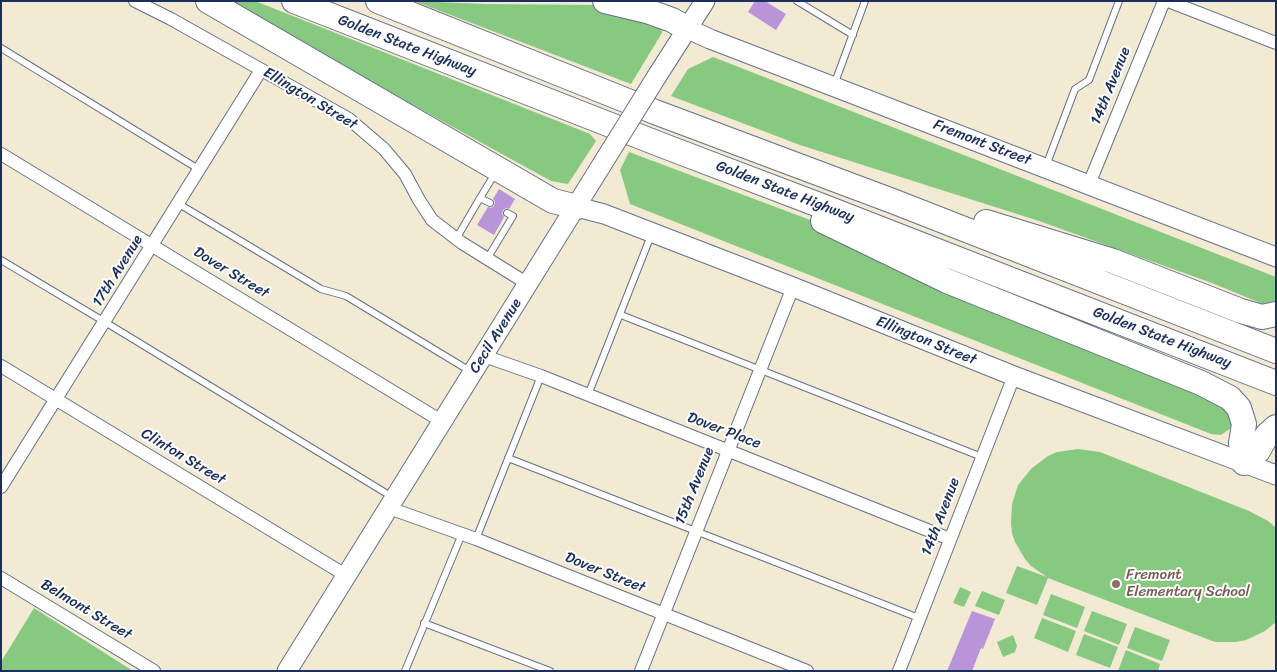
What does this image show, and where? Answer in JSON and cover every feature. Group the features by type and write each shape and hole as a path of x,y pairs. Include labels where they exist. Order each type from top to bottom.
{"highway":[{"path":"208,1 553,202 577,207"},
{"name":"Golden State Highway","path":"294,1 1276,382"},
{"name":"Golden State Highway","path":"378,1 654,112 895,202 1276,351"},
{"path":"605,1 646,11 672,20 688,29"},
{"path":"738,174 823,221 947,281 1217,390 1230,398 1239,408 1244,424 1241,443 1244,463"},
{"path":"895,202 979,220 1113,261 1241,311 1262,317 1276,314"},
{"path":"1244,463 1258,451 1267,435 1276,427"}],"main road":[{"name":"Cecil Avenue","path":"291,670 392,503 705,1"},
{"name":"Fremont Street","path":"688,29 1276,257"},
{"name":"Ellington Street","path":"577,207 604,214 653,232 793,286 1014,376 1276,476"}],"street":[{"name":"Ellington Street","path":"135,1 171,19 349,119 384,149 405,174 418,200 432,220 487,259 528,284"},
{"name":"14th Avenue","path":"1089,184 1164,1"},
{"path":"1168,1 1276,43"},
{"name":"17th Avenue","path":"1,487 262,70"},
{"name":"Dover Street","path":"1,154 443,422"},
{"name":"15th Avenue","path":"641,671 793,286"},
{"name":"Dover Place","path":"484,356 541,376 728,449 950,539"},
{"name":"Clinton Street","path":"1,366 347,576"},
{"name":"14th Avenue","path":"899,671 1014,376"},
{"name":"Dover Street","path":"392,503 462,534 807,671"},
{"name":"Belmont Street","path":"1,578 154,671"}],"lane":[{"path":"797,1 852,35"},
{"path":"834,86 864,3 857,1"},
{"path":"1046,167 1075,89 1089,80 1119,1"},
{"path":"1,48 200,170"},
{"path":"456,238 491,180"},
{"path":"480,198 490,203"},
{"path":"179,204 321,289 346,296 474,372"},
{"path":"487,259 513,216 507,213"},
{"path":"588,395 653,232"},
{"path":"1,260 105,322 392,503"},
{"path":"621,315 982,458"},
{"path":"476,539 541,376"},
{"path":"508,458 920,618"},
{"path":"405,671 462,534"},
{"path":"424,623 550,671"}],"green space":[{"path":"224,1 255,1 590,134 596,141 568,184 551,181"},
{"path":"414,1 594,5 622,11 661,26 662,33 631,84"},
{"path":"713,57 1276,277 1276,301 1263,304 1212,283 1039,221 800,145 671,96 688,69"},
{"path":"629,152 813,221 1148,371 1227,408 1234,417 1231,428 1221,435 1211,434 630,204 620,170"},
{"path":"1078,449 1100,452 1249,511 1268,521 1276,528 1276,622 1265,631 1246,640 1215,642 1048,578 1037,605 1006,593 1017,566 1047,577 1031,566 1025,559 1012,533 1012,504 1018,485 1031,469 1048,456 1057,452"},
{"path":"960,587 971,592 964,607 953,603"},
{"path":"982,591 1005,600 999,615 975,606"},
{"path":"1051,594 1085,607 1077,628 1043,615"},
{"path":"34,608 133,671 1,671 1,662"},
{"path":"1092,611 1127,624 1119,645 1084,631"},
{"path":"1042,618 1076,631 1068,652 1034,638"},
{"path":"1135,627 1170,640 1162,661 1127,648"},
{"path":"1084,634 1118,647 1110,668 1076,655"},
{"path":"1013,635 1017,646 1015,652 1003,657 997,642"},
{"path":"1126,650 1160,664 1158,671 1118,671"}],"building":[{"path":"755,1 765,1 786,14 776,30 748,12"},
{"path":"499,189 515,199 509,209 503,210 502,214 504,217 494,235 477,225 488,207 494,206 495,202 493,199"},
{"path":"972,611 995,619 983,649 981,648 972,671 947,671"}],"place":[{"name":"Fremont Elementary School","path":"1116,584"}]}
